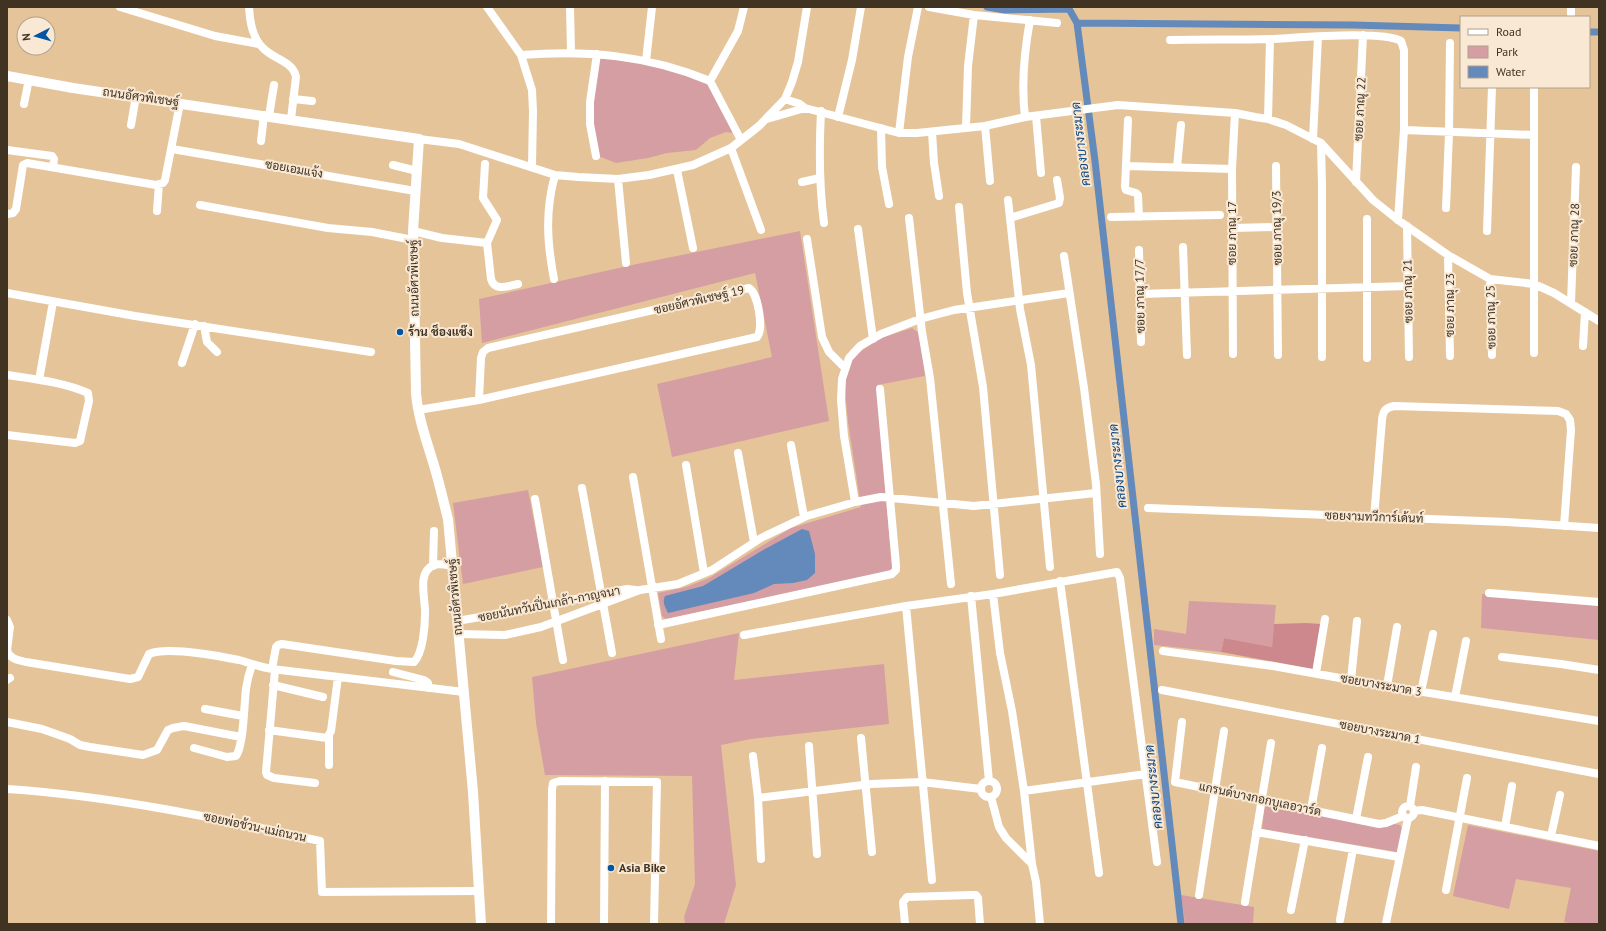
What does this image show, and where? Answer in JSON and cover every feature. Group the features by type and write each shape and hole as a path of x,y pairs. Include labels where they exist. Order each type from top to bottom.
{"street":[{"path":"120,7 215,36 259,44"},
{"path":"249,7 251,26 259,44 264,50 287,64 295,71 296,76 291,119"},
{"path":"487,7 521,55 532,90 532,166"},
{"path":"570,7 571,52"},
{"path":"646,61 652,7"},
{"path":"710,81 738,31 744,7"},
{"path":"419,139 447,142 470,147 532,166 555,175 618,179 677,170 693,165 731,148 766,119 785,99 798,62 807,7"},
{"path":"838,117 852,60 861,7"},
{"path":"899,133 908,57 918,7"},
{"path":"929,7 974,15 1057,23"},
{"path":"966,127 968,66 974,15"},
{"path":"1025,117 1023,99 1024,51 1030,20"},
{"path":"1170,40 1270,39 1363,35 1391,37 1400,41 1404,50 1404,130 1398,220"},
{"name":"ซอย ภาณุ 22","path":"1356,182 1363,35"},
{"path":"1318,37 1317,141 1322,185 1322,357"},
{"path":"1268,118 1270,39"},
{"path":"1446,208 1450,43"},
{"path":"521,55 571,52 597,54 646,61 684,70 710,81 741,140"},
{"path":"596,156 590,124 590,102 597,54"},
{"name":"ถนนอัศวพิเชษฐ์","path":"7,76 73,88 267,115 419,139 413,236 418,410 445,507 453,566 481,924"},
{"path":"24,104 29,80"},
{"path":"261,142 274,85"},
{"path":"1487,231 1492,88"},
{"path":"1534,88 1534,353"},
{"path":"131,125 136,96"},
{"path":"293,99 312,101"},
{"path":"785,99 800,104 805,108 899,133 932,132 985,126 1025,117 1118,105 1235,112 1255,117 1268,118 1317,141 1373,200 1398,220 1448,255 1490,278 1534,284 1599,321"},
{"path":"7,214 13,213 16,209 23,165 27,163 156,185 163,183 172,149 180,103"},
{"path":"766,119 805,108"},
{"path":"821,112 819,161 824,223"},
{"name":"ซอย ภาณุ 17","path":"1233,354 1232,169 1235,112"},
{"path":"1036,116 1041,173"},
{"path":"1128,120 1125,188 1126,190 1136,192 1138,195 1139,217"},
{"path":"1177,167 1181,125"},
{"path":"985,126 990,181"},
{"path":"881,128 882,167 889,204"},
{"path":"1404,130 1449,133 1534,135"},
{"path":"932,132 934,163 939,196"},
{"path":"731,148 760,230"},
{"name":"ซอยเอมแจ้ง","path":"172,149 416,191"},
{"path":"7,150 52,156 54,159 54,167"},
{"path":"393,164 417,171"},
{"path":"485,164 483,198 497,220 487,243 492,285 500,288 518,284"},
{"path":"1126,166 1232,169"},
{"name":"ซอย ภาณุ 19/3","path":"1276,166 1278,355"},
{"name":"ซอย ภาณุ 28","path":"1571,304 1576,166"},
{"path":"677,170 693,248"},
{"path":"554,279 550,256 548,214 555,175"},
{"path":"802,182 820,178"},
{"path":"618,179 626,262"},
{"path":"1010,218 1059,203 1060,198 1057,180"},
{"path":"157,211 159,184"},
{"path":"1008,200 1019,300 1031,365 1050,567"},
{"path":"200,205 262,218 328,228 487,243"},
{"path":"959,207 970,308 983,387 1000,575"},
{"path":"1111,216 1139,217 1220,215"},
{"path":"909,218 920,319 930,378 944,503 951,584"},
{"path":"1367,219 1367,358"},
{"name":"ซอย ภาณุ 21","path":"1407,226 1409,357"},
{"path":"1232,228 1276,227"},
{"path":"858,229 873,339"},
{"path":"807,240 822,338 829,352 845,368"},
{"path":"1183,247 1187,355"},
{"name":"ซอย ภาณุ 17/7","path":"1139,250 1141,342"},
{"name":"ซอย ภาณุ 23","path":"1448,255 1450,356"},
{"path":"1064,256 1084,388 1096,493 1100,554"},
{"name":"ซอย ภาณุ 25","path":"1490,278 1492,355"},
{"path":"1140,294 1408,286"},
{"name":"ซอยอัศวพิเชษฐ์ 19","path":"418,410 479,400 757,337 761,329 761,322 755,295 749,288 488,348 483,352 481,358 479,400"},
{"path":"7,293 53,302 371,352"},
{"path":"854,502 844,436 841,400 842,379 848,358 860,346 881,334 920,319 970,308 1069,293"},
{"path":"39,380 53,302"},
{"path":"1583,346 1585,312"},
{"path":"182,363 195,324"},
{"path":"204,326 207,342 218,352"},
{"path":"7,375 80,389 88,392 89,401 80,441 76,443 7,435"},
{"path":"658,625 892,574 896,570 880,389"},
{"path":"1374,518 1383,412 1388,408 1394,406 1558,412 1566,414 1570,420 1571,430 1564,526"},
{"path":"792,445 804,517"},
{"path":"738,453 754,542"},
{"path":"686,465 704,573"},
{"path":"633,477 661,639"},
{"path":"582,488 612,653"},
{"name":"ซอยนันทวันปิ่นเกล้า-กาญจนา","path":"458,634 505,635 541,627 556,620 640,590 678,584 712,570 754,542 804,517 854,502 881,497 974,506 1096,493"},
{"path":"535,499 563,660"},
{"name":"ซอยงามทวีการ์เด้นท์","path":"1148,508 1507,522 1599,528"},
{"path":"434,531 434,566"},
{"path":"315,783 274,778 267,775 266,767 276,647 282,644 396,661 414,662 418,656 424,629 425,613 423,585 425,577 428,570 434,566 453,566"},
{"path":"744,635 906,606 992,594 1117,572 1120,578 1157,862"},
{"path":"1060,582 1099,873"},
{"name":"ซอยนันทวันปิ่นเกล้า-กาญจนา","path":"457,620 553,604 628,589 640,590"},
{"path":"1490,593 1599,602"},
{"path":"992,594 1000,653 1012,711 1024,791 1040,924"},
{"path":"972,596 989,781"},
{"path":"906,606 932,880"},
{"path":"1316,673 1325,619"},
{"path":"7,620 10,627 7,650 8,655 11,658 26,662 130,679 138,677 147,657 154,652 181,652 238,660 252,665 274,669 464,692"},
{"path":"1351,680 1357,621"},
{"path":"1387,686 1397,627"},
{"path":"1421,692 1433,634"},
{"path":"1455,697 1466,641"},
{"name":"ซอยบางระมาด 3","path":"1163,651 1316,673 1599,721"},
{"path":"1502,657 1599,670"},
{"path":"194,748 233,757 236,756 241,737 247,679 252,665"},
{"path":"393,672 424,680 428,683 428,688"},
{"path":"329,765 329,736 338,677"},
{"path":"274,685 323,698"},
{"name":"ซอยบางระมาด 1","path":"1162,690 1599,774"},
{"path":"205,709 243,716"},
{"path":"7,722 47,731 70,739 80,745 143,755 156,750 168,730 179,727 241,737"},
{"name":"แกรนด์บางกอกบูเลอวาร์ด","path":"1182,722 1175,782 1379,824 1405,817"},
{"path":"269,730 324,739 329,736"},
{"path":"1199,895 1224,731"},
{"path":"861,738 872,852"},
{"path":"1245,902 1271,743"},
{"path":"810,746 817,854"},
{"path":"1311,810 1322,748"},
{"path":"753,756 758,798 761,859"},
{"path":"1356,819 1368,757"},
{"path":"1405,817 1413,815 1412,808 1416,767"},
{"path":"1024,791 1146,774"},
{"path":"1446,890 1467,778"},
{"path":"551,924 553,783 560,780 657,782 654,924"},
{"path":"604,924 605,781"},
{"path":"981,789 983,784 989,781"},
{"path":"981,789 984,795 991,797 996,794 997,788 994,783 989,781"},
{"path":"758,798 812,790 922,782 981,789"},
{"path":"1505,827 1512,786"},
{"name":"ซอยพ่อช้วน-แม่ถนวน","path":"7,789 131,804 231,821 320,841 322,892 479,891"},
{"path":"1551,836 1560,795"},
{"path":"991,797 999,827 1006,838 1032,864"},
{"path":"1386,923 1405,817 1401,812 1402,808 1406,805 1412,808 1459,818 1599,844"},
{"path":"1256,832 1399,857"},
{"path":"1291,910 1305,840"},
{"path":"1340,920 1353,849"},
{"path":"905,924 903,902 906,897 972,894 976,895 978,898 980,924"}],"green space":[{"path":"599,57 649,64 709,77 733,133 726,132 710,138 696,150 667,153 648,158 616,163 598,156 593,123 593,101"},
{"path":"800,231 829,421 672,457 657,384 772,357 755,273 482,343 479,299 637,264"},
{"path":"912,328 919,333 925,376 877,385 892,570 887,573 666,619 662,616 658,593 686,587 709,578 791,528 861,507 848,422 844,379 852,358 878,339"},
{"path":"528,490 543,567 463,584 453,503"},
{"path":"1482,594 1599,606 1599,640 1481,628"},
{"path":"1189,601 1276,605 1272,647 1224,638 1221,652 1154,645 1154,629 1186,634"},
{"path":"739,633 734,680 884,664 889,724 751,739 721,745 736,885 724,924 685,924 684,917 695,884 692,776 545,775 536,723 532,677"},
{"path":"1265,803 1400,825 1403,830 1397,852 1262,829"},
{"path":"1468,825 1599,851 1599,924 1574,924 1564,922 1571,888 1516,879 1509,909 1453,896"},
{"path":"1181,895 1254,907 1253,924 1185,924"}],"shaded area":[{"path":"1274,624 1321,624 1313,669 1221,652 1224,638 1272,647"}],"water":[{"path":"802,529 809,531 815,554 815,573 807,580 793,583 774,584 754,593 668,613 664,602 665,596 703,586"}],"waterway":[{"path":"987,7 1005,10 1069,9"},
{"name":"คลองบางระมาด","path":"1068,7 1077,23 1095,161 1181,924"},
{"path":"1077,23 1353,25 1460,28"},
{"path":"1590,32 1599,32"}],"place":[{"name":"ร้าน ช็องแช๊ง","path":"400,332"},
{"name":"Asia Bike","path":"611,868"}]}
